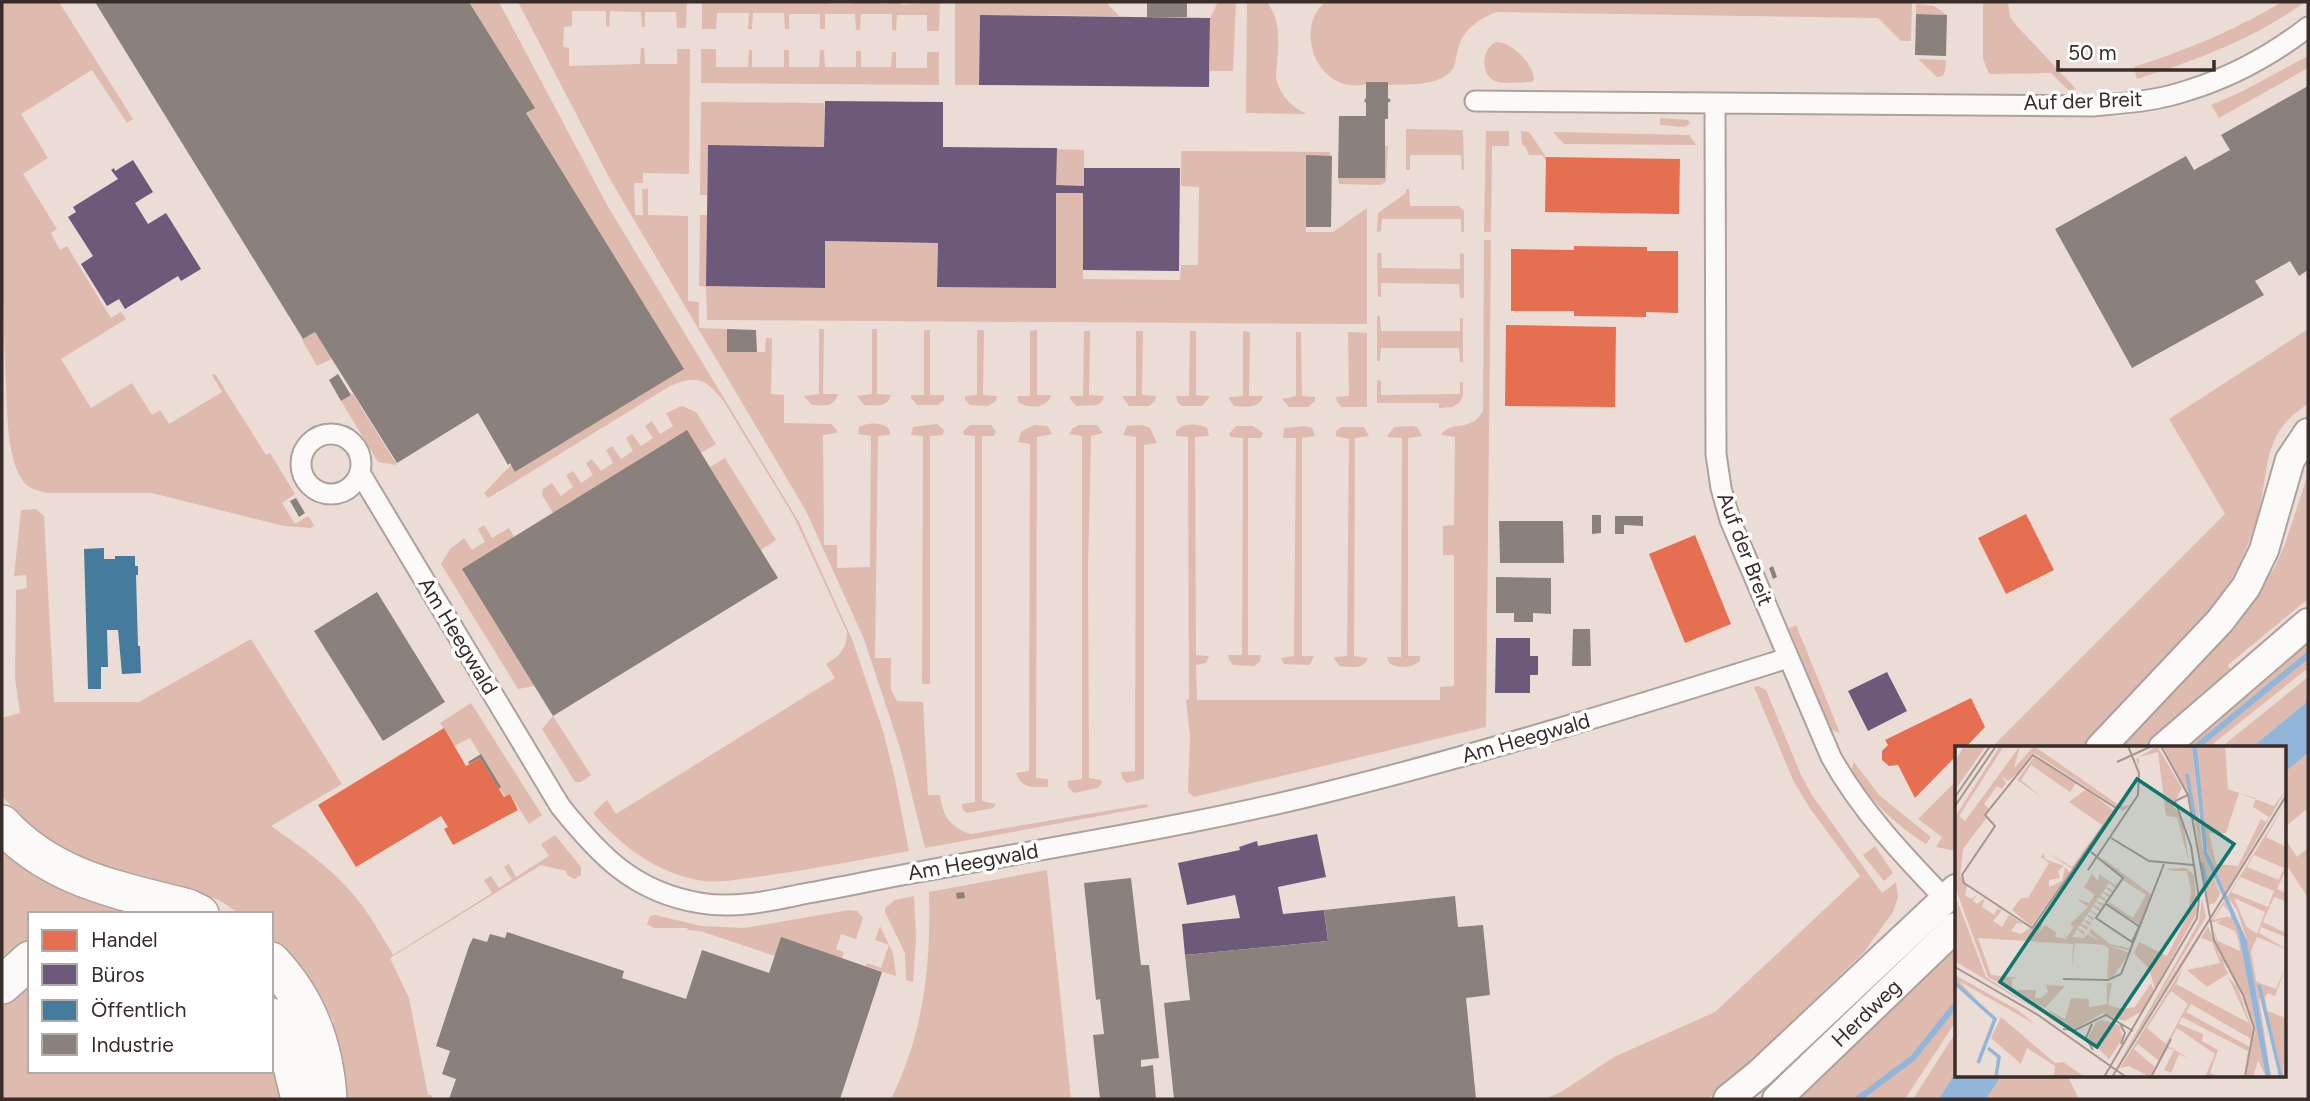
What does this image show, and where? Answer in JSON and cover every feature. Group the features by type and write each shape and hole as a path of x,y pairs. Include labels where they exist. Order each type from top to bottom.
{"highway":[{"path":"2,824 19,842 55,867 81,879 196,912"},
{"path":"2,985 28,962"},
{"path":"273,964 303,1002 317,1033 328,1099"},
{"path":"273,1021 289,1054 300,1099"}],"main road":[{"path":"2101,746 2220,621 2246,587 2264,550 2290,460 2308,433"},
{"path":"2164,746 2308,623"},
{"path":"1728,1099 1760,1073 1951,895"},
{"name":"Herdweg","path":"1777,1099 1955,928"}],"street":[{"name":"Auf der Breit","path":"1475,101 2092,106 2141,101 2187,91 2245,67 2308,27"},
{"name":"Auf der Breit","path":"1715,103 1716,454 1721,488 1730,520 1831,757 1849,789 1887,837 1951,895"},
{"name":"Am Heegwald","path":"360,473 566,814 617,869 658,891 701,903 720,905 764,902 1254,809 1338,790 1537,736 1788,658"}],"shaded area":[{"path":"2,2 59,2 133,119 127,123 92,70 21,114 48,158 23,174 57,229 51,233 60,250 67,246 111,318 121,312 126,319 61,359 91,408 132,383 152,415 160,410 169,424 222,392 212,375 215,374 266,455 270,453 295,494 282,503 295,524 308,516 314,525 311,528 284,526 152,493 47,493 23,482 10,445 7,407 2,241"},
{"path":"469,2 499,2 607,205 799,522 852,639 883,731 909,851 776,874 728,881 705,881 667,871 639,856 593,813 607,800 616,814 835,678 826,664 842,651 847,632 794,517 724,402 712,388 701,381 687,380 670,386 490,497 484,493 511,465 516,472 683,368 526,113 534,108"},
{"path":"518,2 687,2 686,28 677,28 676,12 645,12 645,27 642,27 641,12 610,11 609,27 606,26 606,11 572,11 572,26 564,27 563,47 569,48 569,66 640,64 641,48 644,48 645,64 677,64 677,49 690,49 689,174 643,173 643,183 634,183 635,215 643,215 642,189 648,189 648,215 688,216 688,301 699,302 699,328 727,329 727,352 765,352 766,338 772,338 771,394 784,395 784,423 831,424 837,430 837,433 823,435 824,545 837,545 837,568 870,567 871,436 858,434 859,427 866,424 879,424 889,429 890,435 878,436 875,658 891,658 891,690 897,701 923,702 928,795 940,795 949,820 971,834 1147,804 1148,807 925,848 901,751 864,639 806,511 611,181"},
{"path":"702,2 900,2 901,5 940,2 939,31 927,31 927,15 897,15 896,31 892,30 892,14 861,14 860,30 856,30 855,14 825,14 825,29 820,29 820,14 789,14 789,29 785,29 784,13 753,13 752,29 748,29 749,13 717,13 716,29 702,29"},
{"path":"955,2 1106,2 1119,16 980,15 979,85 955,85"},
{"path":"1218,2 1236,2 1233,71 1210,71 1210,18"},
{"path":"1247,2 1267,2 1272,10 1278,29 1276,79 1287,100 1307,114 1246,113"},
{"path":"1325,2 1912,2 1911,41 1901,41 1878,18 1496,12 1467,31 1460,42 1453,68 1439,79 1413,84 1367,82 1351,85 1336,81 1326,73 1313,50 1312,24 1316,12"},
{"path":"1983,2 2008,2 2010,17 2017,26 2076,89 2069,91 2051,73 1989,74 1983,59"},
{"path":"2282,2 2305,2 2245,38 2137,79 2134,67 2210,39"},
{"path":"1916,4 1934,6 1947,15 1916,14"},
{"path":"1496,42 1508,45 1521,55 1533,73 1532,82 1498,82 1488,75 1485,56 1487,50"},
{"path":"701,49 716,49 716,67 748,67 749,50 752,50 752,67 784,67 784,50 789,50 789,67 819,67 820,50 824,50 825,67 856,67 856,51 861,51 861,67 891,67 892,52 896,52 896,68 927,68 927,52 939,52 939,85 701,83"},
{"path":"2308,56 2308,68 2219,118 2211,105 2241,92"},
{"path":"1918,59 1946,60 1945,72 1937,77"},
{"path":"701,102 824,103 824,147 708,146 707,195 700,195"},
{"path":"1660,118 1688,120 1690,124 1684,127 1660,125"},
{"path":"1406,129 1463,130 1464,170 1461,155 1410,155 1410,170 1406,170"},
{"path":"1486,131 1509,131 1509,146 1492,146 1491,232 1484,232"},
{"path":"1521,131 1529,132 1546,161 1542,155 1529,155 1522,145"},
{"path":"1553,132 1689,135 1696,145 1564,144"},
{"path":"1385,146 1388,146 1386,182 1380,185 1339,184 1338,178 1385,178"},
{"path":"1056,149 1084,150 1084,186 1056,185"},
{"path":"1181,151 1330,152 1331,156 1306,156 1306,232 1333,232 1367,208 1367,324 707,320 706,287 699,286 700,215 707,215 707,286 825,288 825,241 938,243 937,286 1056,288 1056,193 1083,193 1083,279 1180,280 1181,265 1198,265 1199,187 1181,186"},
{"path":"1406,189 1409,189 1410,206 1459,206 1464,211 1464,232 1461,232 1461,219 1382,219 1381,231 1377,232 1378,213 1406,193"},
{"path":"1484,240 1491,240 1486,727 1194,797 1188,792 1190,736 1186,700 1189,699 1188,437 1176,436 1176,431 1187,425 1199,425 1207,428 1209,436 1195,437 1196,655 1209,656 1206,663 1196,665 1197,700 1440,700 1440,687 1454,686 1454,555 1443,555 1443,526 1454,525 1455,437 1441,435 1450,428 1473,422 1483,411"},
{"path":"1377,253 1381,253 1382,268 1460,269 1460,253 1464,254 1464,298 1460,298 1459,284 1381,283 1381,297 1378,297"},
{"path":"1377,316 1380,316 1381,331 1460,331 1460,318 1463,318 1463,362 1460,362 1459,348 1381,348 1380,361 1377,361"},
{"path":"819,329 824,329 823,394 838,394 831,404 812,405 804,396 819,394"},
{"path":"872,329 877,329 877,394 891,395 884,404 864,405 857,396 872,394"},
{"path":"2308,329 2308,404 2282,426 2275,438 2251,537 2231,580 2212,610 2084,746 1993,746 2225,514 2169,419"},
{"path":"924,330 930,330 930,395 944,395 944,400 938,405 917,405 911,398 911,395 924,395"},
{"path":"977,330 984,330 983,395 997,396 996,401 988,406 970,405 965,400 965,396 977,395"},
{"path":"1037,330 1037,395 1051,395 1046,403 1032,407 1018,402 1017,396 1030,396 1030,331"},
{"path":"1084,331 1090,331 1089,395 1104,396 1102,402 1097,405 1076,406 1070,396 1083,396"},
{"path":"1136,331 1143,331 1142,395 1156,396 1149,406 1129,406 1123,398 1136,396"},
{"path":"1190,331 1196,331 1196,395 1209,396 1202,406 1182,406 1176,396 1189,396"},
{"path":"1243,331 1250,332 1249,396 1263,396 1259,403 1247,407 1234,406 1229,399 1243,396"},
{"path":"315,332 332,359 317,366 302,340"},
{"path":"1296,332 1301,332 1302,396 1315,397 1315,401 1308,407 1289,407 1282,399 1296,396"},
{"path":"1348,332 1367,333 1367,407 1342,407 1337,402 1336,397 1349,396"},
{"path":"1377,380 1381,381 1381,395 1460,394 1460,382 1463,382 1463,396 1459,403 1452,407 1439,408 1439,403 1377,403"},
{"path":"353,394 397,465 378,462 341,401"},
{"path":"682,406 696,412 716,444 701,453 553,513 542,495 543,489 552,483 561,496 573,487 566,475 573,471 581,483 593,475 586,463 592,459 601,471 613,463 606,450 612,446 621,459 633,451 626,438 632,434 641,446 653,438 645,426 652,421 660,434 673,426 666,413"},
{"path":"937,424 944,430 943,435 930,436 930,684 922,684 923,436 911,435 913,427"},
{"path":"970,425 991,425 996,432 994,436 982,436 982,801 996,804 993,808 967,813 962,804 975,802 975,436 964,435 963,431"},
{"path":"1034,425 1048,426 1052,434 1037,437 1036,778 1048,779 1048,787 1025,784 1016,773 1029,771 1030,444 1018,442 1021,432"},
{"path":"1079,425 1097,425 1103,433 1091,436 1088,568 1089,778 1101,780 1102,783 1098,788 1074,793 1068,787 1068,781 1082,779 1082,436 1069,434"},
{"path":"1142,425 1150,428 1157,443 1144,445 1144,779 1127,783 1121,772 1135,771 1136,437 1123,435 1127,426"},
{"path":"1236,426 1253,426 1263,433 1261,438 1248,438 1248,655 1261,655 1260,662 1254,666 1233,665 1228,655 1242,655 1243,438 1231,437 1229,434"},
{"path":"1341,427 1364,427 1369,436 1355,438 1354,656 1368,658 1357,667 1340,666 1334,659 1347,656 1349,439 1336,436 1336,431"},
{"path":"1394,427 1417,427 1422,436 1408,438 1408,656 1420,656 1420,661 1401,667 1389,663 1387,657 1401,657 1402,438 1388,435"},
{"path":"1284,428 1312,428 1315,436 1302,438 1302,656 1314,656 1310,665 1284,664 1281,658 1294,656 1296,438 1283,438"},
{"path":"725,458 776,540 761,550 710,467"},
{"path":"2308,474 2308,599 2228,665 2232,673 2146,746 2119,746 2246,608 2274,569"},
{"path":"36,509 44,516 54,702 139,702 251,639 342,784 271,826 308,852 352,892 393,955 492,893 484,880 491,876 499,888 512,879 504,867 509,864 516,877 549,856 541,844 555,835 581,867 581,875 574,879 567,875 566,871 541,865 390,958 409,998 428,1095 433,1099 341,1099 327,1027 334,1022 302,968 273,939 273,912 237,912 219,900 176,885 99,865 41,840 3,797 2,718 20,713 15,679 16,590 27,588 26,575 14,576 21,510"},
{"path":"484,525 492,538 509,528 514,537 535,686 518,689 441,564 450,549 464,538 472,550 485,542 478,529"},
{"path":"1796,625 1840,733 1830,729 1789,628"},
{"path":"2308,637 2308,668 2210,746 2180,746"},
{"path":"2308,677 2308,701 2253,746 2222,746"},
{"path":"1754,687 1766,690 1812,795 1882,893 1896,882 1898,897 1893,912 1864,952 1734,1078 1708,1099 1545,1099 1561,1092 1614,1057 1715,1012 1860,876 1809,807 1793,780"},
{"path":"471,703 542,815 529,824 510,794 505,796 470,738 454,746 440,723"},
{"path":"553,716 591,775 581,782 575,782 542,729"},
{"path":"2308,753 2308,808 2286,826 2286,771"},
{"path":"1854,762 1880,796 1931,837 1926,844 1894,820 1866,792 1851,771"},
{"path":"1955,782 1955,851 1936,847 1942,837 1918,819"},
{"path":"2,836 170,912 28,912 28,944 2,964"},
{"path":"2286,840 2297,857 2308,848 2308,898 2286,864"},
{"path":"1875,846 1893,873 1884,881 1863,855"},
{"path":"1047,870 1071,1099 891,1099 911,1049 923,998 929,946 929,892"},
{"path":"914,896 916,937 913,982 906,980 905,953 885,908 895,900"},
{"path":"849,910 857,911 863,918 856,939 841,934 836,949 844,952 842,958 775,956 700,931 687,928 654,928 647,924 650,916 655,915 701,926 744,928"},
{"path":"880,926 893,953 896,976 866,966 867,963 881,968 889,945 875,940"},
{"path":"1955,943 1955,1023 1905,1099 1791,1099"},
{"path":"28,979 28,1073 273,1073 273,1053 285,1099 2,1099 2,1008"},
{"path":"1955,1034 1955,1073 1939,1099 1913,1099"},
{"path":"2001,1076 2068,1076 2079,1099 1986,1099"}],"water":[{"path":"2308,701 2308,753 2286,771 2286,746 2253,746"},
{"path":"1955,1073 1955,1076 2001,1076 1986,1099 1939,1099"}],"building: Handel":[{"path":"1546,157 1680,159 1679,214 1545,212"},
{"path":"1574,246 1647,247 1647,251 1678,251 1678,313 1646,312 1646,317 1574,316 1574,311 1511,311 1511,249 1574,250"},
{"path":"1506,325 1616,327 1615,407 1505,406"},
{"path":"2026,514 2054,570 2006,594 1978,538"},
{"path":"1695,535 1731,624 1685,643 1649,554"},
{"path":"1971,698 1985,727 1967,746 1955,746 1955,757 1915,798 1898,765 1889,766 1882,760 1882,751 1888,745 1885,740"},
{"path":"444,728 466,766 480,758 504,797 510,794 518,810 453,845 444,829 448,827 441,816 356,867 318,805"}],"building: Büros":[{"path":"980,15 1210,18 1209,87 979,85"},
{"path":"825,101 943,102 943,147 1057,148 1056,185 1084,186 1084,168 1180,168 1179,271 1083,270 1083,193 1056,193 1056,288 937,287 938,243 825,241 825,288 706,286 708,145 824,147"},
{"path":"133,160 153,192 135,203 148,224 166,213 201,269 181,281 178,276 125,309 119,299 107,306 81,264 93,256 68,217 76,212 73,207 118,179 111,170 114,168 115,171"},
{"path":"1496,638 1530,638 1530,656 1538,656 1538,675 1530,675 1530,693 1495,693"},
{"path":"1887,672 1907,711 1868,731 1848,691"},
{"path":"1317,834 1326,877 1278,887 1283,914 1324,910 1328,941 1185,955 1182,924 1240,918 1235,895 1187,905 1178,863 1240,850 1239,847 1257,841 1258,846"}],"building: Öffentlich":[{"path":"104,548 104,559 135,556 135,566 138,566 136,575 141,673 122,674 118,630 107,630 108,667 101,667 101,689 88,689 84,549"}],"building: Industrie":[{"path":"95,2 469,2 535,108 526,113 684,369 515,472 510,463 508,465 478,413 397,463 315,332 303,339"},
{"path":"1147,2 1187,2 1187,17 1147,17"},
{"path":"1916,14 1947,15 1946,56 1915,55"},
{"path":"1366,82 1388,82 1388,98 1391,100 1388,103 1388,119 1385,119 1385,178 1338,178 1339,116 1366,116"},
{"path":"2308,86 2308,270 2299,276 2290,261 2255,281 2264,295 2132,368 2055,229 2186,156 2194,170 2230,150 2221,135"},
{"path":"1306,155 1332,156 1331,227 1306,227"},
{"path":"727,329 756,330 757,352 727,352"},
{"path":"338,374 351,395 341,401 329,380"},
{"path":"687,430 778,578 553,716 462,569"},
{"path":"296,498 305,513 299,517 290,501"},
{"path":"1592,515 1601,515 1601,533 1592,534"},
{"path":"1615,516 1643,516 1643,526 1624,525 1624,534 1615,534"},
{"path":"1499,521 1563,521 1564,563 1500,563"},
{"path":"1773,566 1777,577 1773,579 1769,568"},
{"path":"1496,577 1551,578 1551,614 1533,613 1533,622 1514,622 1514,613 1496,613"},
{"path":"377,592 445,702 383,741 314,631"},
{"path":"1573,629 1590,629 1591,666 1572,666"},
{"path":"481,754 501,787 499,789 480,758 469,764 468,762"},
{"path":"1131,878 1141,965 1149,965 1159,1058 1141,1060 1141,1067 1153,1065 1156,1099 1100,1099 1093,1035 1104,1034 1100,999 1096,1000 1084,883"},
{"path":"964,892 965,898 957,899 956,893"},
{"path":"1455,896 1458,927 1483,925 1490,995 1466,998 1476,1099 1174,1099 1164,1003 1190,1000 1185,955 1328,941 1324,910"},
{"path":"507,932 624,971 622,978 686,999 702,950 769,973 781,937 882,972 840,1099 449,1099 456,1079 442,1074 450,1051 436,1046 469,946 473,938 487,942 490,934 505,938"}],"waterway":[{"path":"2197,746 2308,655"},
{"path":"1858,1099 1913,1058 1955,1005"}]}
